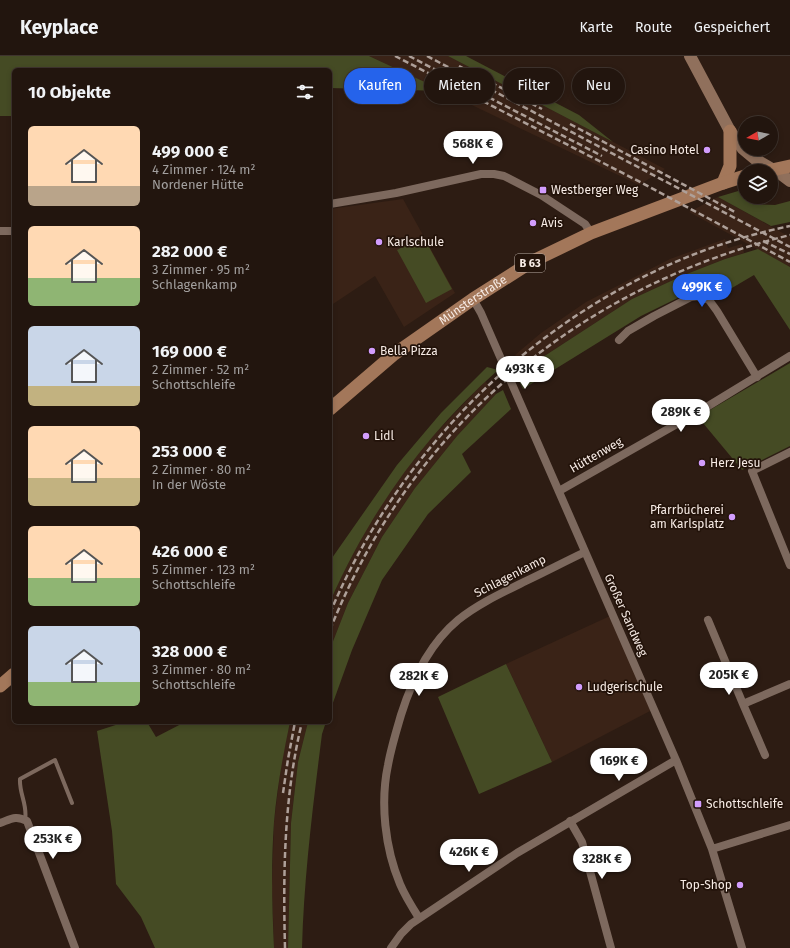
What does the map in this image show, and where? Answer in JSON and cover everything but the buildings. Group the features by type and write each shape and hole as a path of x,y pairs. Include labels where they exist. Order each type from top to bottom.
{"main road":[{"path":"690,56 730,131 743,149 762,164"},
{"path":"723,183 730,166 730,131"},
{"path":"778,168 790,166"},
{"path":"778,174 790,181"},
{"name":"Münsterstraße","path":"332,408 393,355 473,299 531,262 591,233 738,178"},
{"path":"0,686 12,676"}],"street":[{"path":"332,204 396,193 481,174 494,174 504,176 541,195 586,224 591,233"},
{"path":"0,231 12,231"},
{"path":"619,340 628,331 654,316 690,297 700,296 709,300 717,310 758,377"},
{"name":"Großer Sandweg","path":"473,299 481,313 676,760 712,849 742,948"},
{"name":"Hüttenweg","path":"559,491 758,377 790,356"},
{"path":"790,452 752,471 790,565"},
{"name":"Schlagenkamp","path":"419,918 402,889 394,866 388,842 385,797 388,765 394,736 404,705 415,679 432,649 444,634 462,617 489,599 585,552"},
{"path":"708,620 765,755"},
{"path":"744,704 790,684"},
{"path":"391,948 401,934 419,918 517,853 676,760"},
{"path":"0,823 15,818 21,818 28,821 75,948"},
{"path":"570,821 582,842 611,948"},
{"path":"712,849 790,825"}],"lane":[{"path":"25,820 27,811 20,786 20,779 55,760 72,802"}],"shaded area":[{"path":"369,56 448,56 471,68 424,68 424,82 416,78 416,68 394,68"},
{"path":"495,80 503,85 503,104 540,104 665,169 639,185 469,104 495,104"},
{"path":"718,197 790,237 790,267 689,212"},
{"name":"Karlschule","path":"403,199 455,293 404,327 375,276 332,305 332,209"},
{"path":"725,239 728,248 742,244 744,253 684,275 632,299 526,368 515,355 541,333 586,302 670,259"},
{"path":"485,381 496,394 457,436 415,488 382,537 348,603 332,644 332,598 342,575 369,524 399,478 431,438"},
{"name":"Ludgerischule","path":"610,616 652,710 552,762 506,664"},
{"path":"290,724 308,724 298,762 291,823 288,948 274,948 272,887 274,822 282,758"}],"green space":[{"path":"0,56 369,56 395,68 344,68 344,88 332,88 332,68 12,68 12,116 0,116"},
{"path":"448,56 466,56 489,68 471,68"},
{"path":"495,71 503,75 503,85 495,80"},
{"path":"416,78 424,82 424,90 416,90"},
{"path":"540,104 558,104 579,115 613,142"},
{"path":"738,191 738,204 775,205 790,201 790,222 771,226 718,197"},
{"path":"423,236 452,289 426,303 397,250"},
{"path":"758,249 790,267 790,330 754,275 715,298 703,291 690,292 641,316 523,389 517,377 526,368 632,299 684,275 725,259"},
{"path":"790,363 790,446 742,470 698,417"},
{"path":"487,367 498,370 446,421 401,477 381,506 363,537 332,598 332,558 397,465 441,413"},
{"path":"503,390 511,409 462,454 471,472 428,514 382,580 352,650 332,705 332,644 348,603 382,537 415,488 457,436 496,394"},
{"path":"506,664 552,762 479,794 438,697"},
{"path":"119,724 148,724 156,737 181,724 290,724 280,772 274,822 272,885 274,948 155,948 141,917 116,884 112,831 97,731"},
{"path":"308,724 325,724 322,734 309,841 302,948 288,948 291,823 298,762"}],"railway":[{"path":"395,56 642,183 790,262"},
{"path":"409,56 602,156"},
{"path":"427,56 790,247"},
{"path":"459,66 542,109"},
{"path":"570,124 735,212"},
{"path":"332,609 365,543 407,477 457,417 513,363 575,316 643,277 714,247 790,226"},
{"path":"332,626 364,557 406,490 456,429 511,376 573,329 640,290 713,259 790,235"},
{"path":"763,241 790,254"},
{"path":"283,793 295,724"},
{"path":"285,948 284,891 288,806 291,778 302,724"}],"place":[{"name":"Casino Hotel","path":"707,150"},
{"name":"Westberger Weg","path":"543,190"},
{"name":"Avis","path":"533,223"},
{"name":"Karlschule","path":"379,242"},
{"name":"Bella Pizza","path":"372,351"},
{"name":"Lidl","path":"366,436"},
{"name":"Herz Jesu","path":"702,463"},
{"name":"Pfarrbücherei am Karlsplatz","path":"732,517"},
{"name":"Ludgerischule","path":"579,687"},
{"name":"Schottschleife","path":"698,804"},
{"name":"Top-Shop","path":"740,885"}]}
